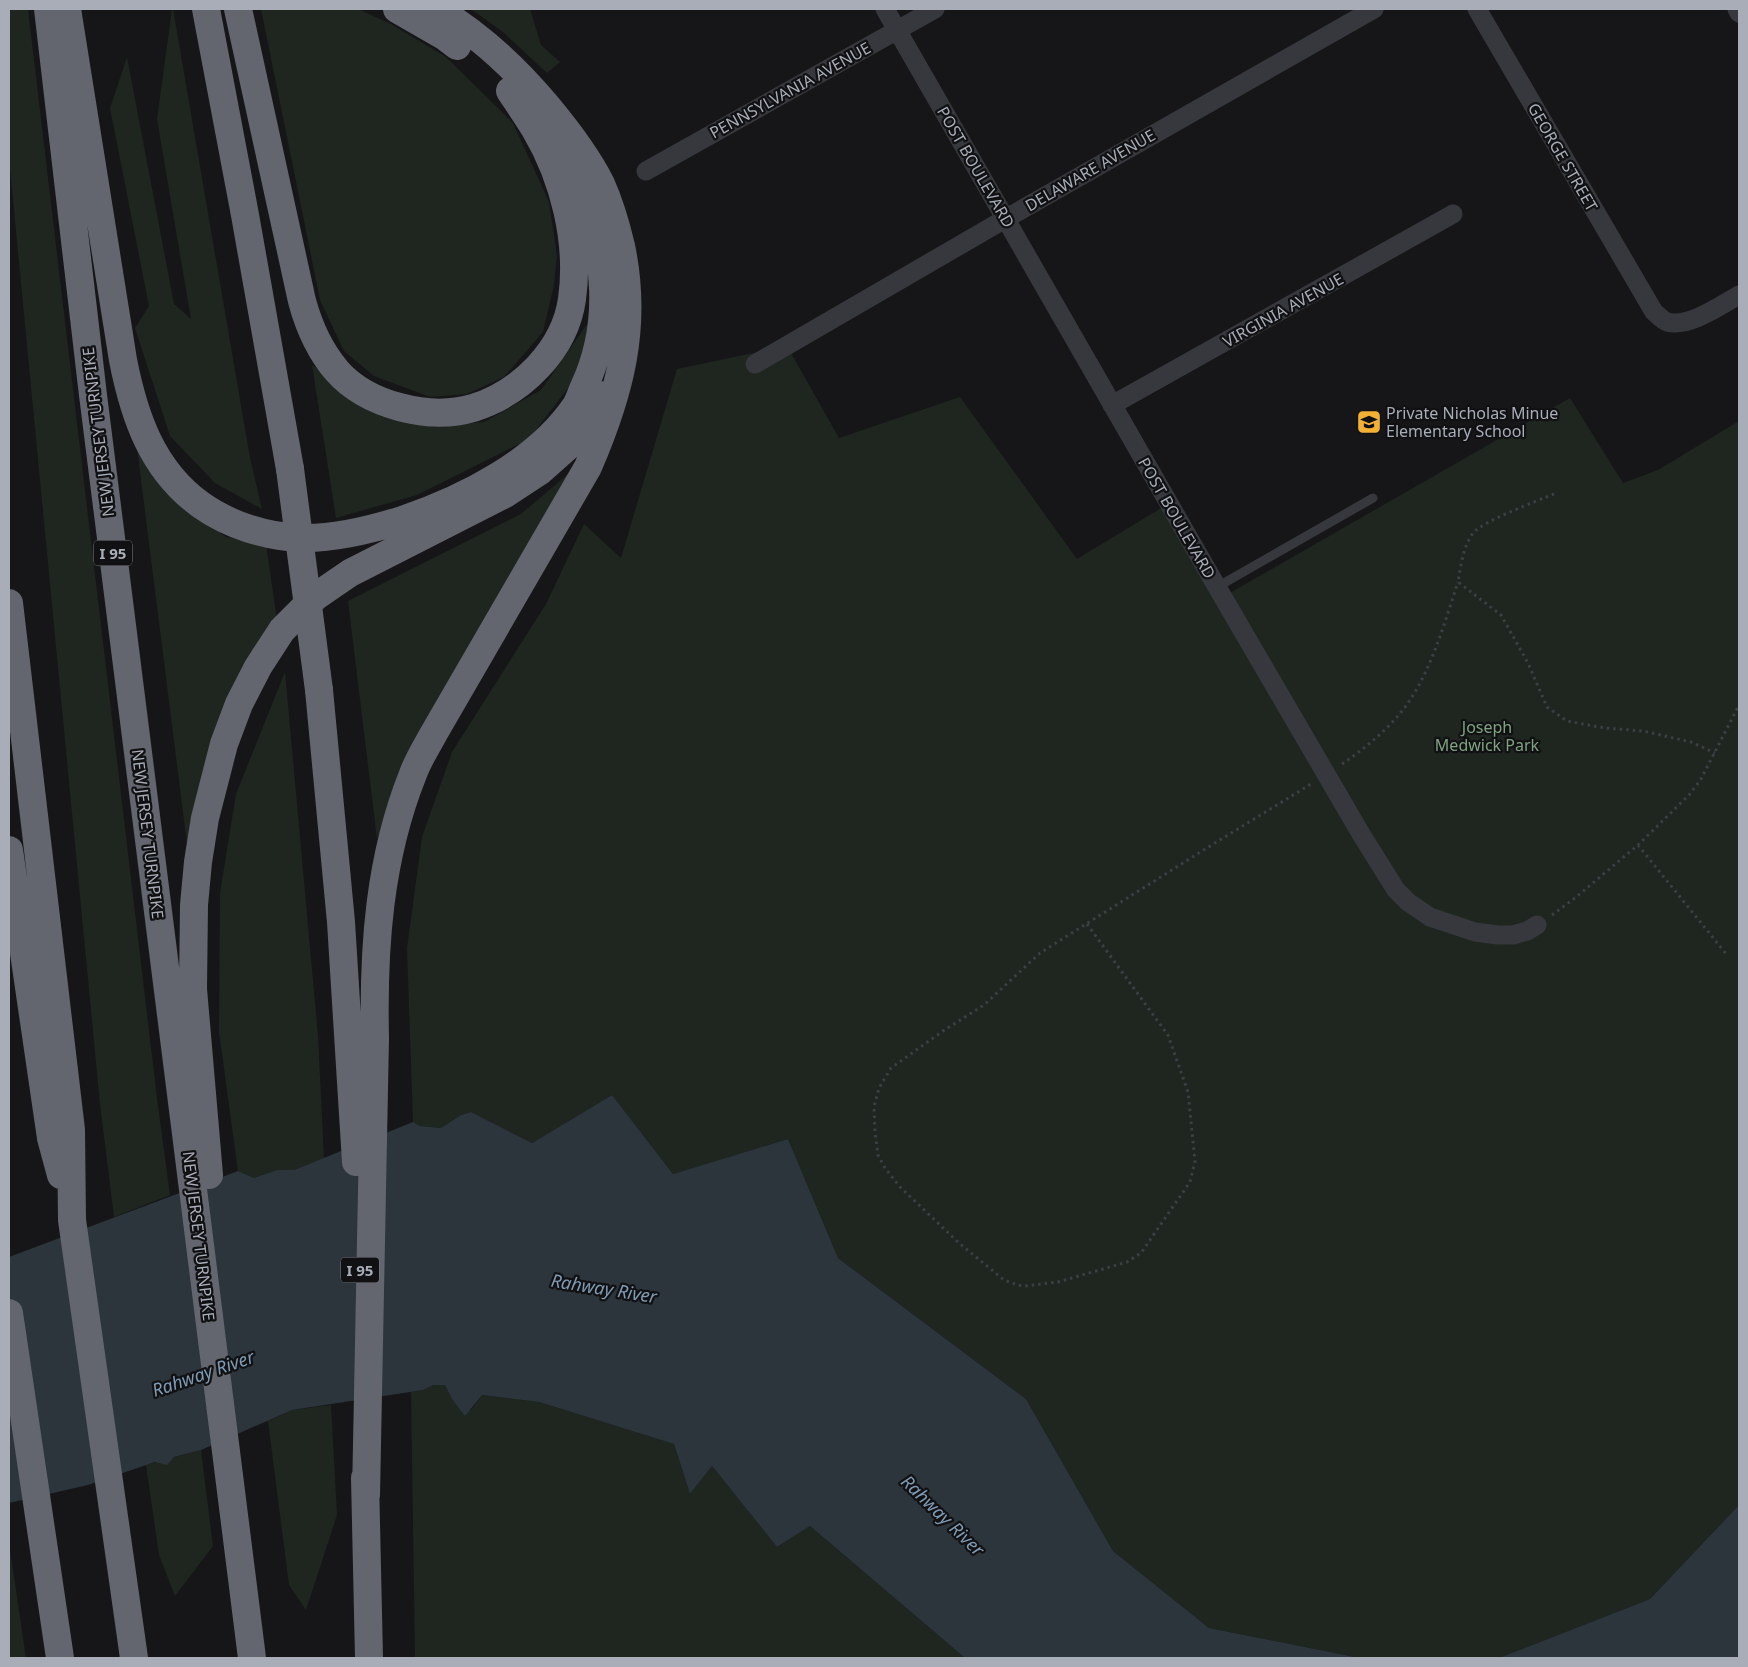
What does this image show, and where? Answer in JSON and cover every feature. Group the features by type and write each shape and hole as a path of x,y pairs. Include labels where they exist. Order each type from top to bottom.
{"highway":[{"name":"NEW JERSEY TURNPIKE","path":"48,9 94,405 192,1093"},
{"path":"67,9 123,360 131,398 142,431 175,482 201,505 229,521 265,534 302,538 343,534 380,527 419,514 469,491 526,458 554,433 576,406 591,372 600,341 604,307 603,268 596,234 581,190 563,158 510,91 478,61 444,36 397,9"},
{"path":"206,9 290,469 318,690 337,876 363,1042 369,1658"},
{"path":"238,9 302,301 310,328 322,351 338,372 360,389 386,404 414,410 443,412 472,408 498,397 523,381 546,358 563,330 572,301 575,265 568,215 551,161 535,130 510,91"},
{"path":"363,1042 374,985 380,895 388,854 413,772 588,467 605,429 617,389 625,350 628,305 625,266 616,223 601,185 580,148 524,79 491,48 456,20 436,9"},
{"path":"252,1658 236,1533 192,1093 196,1029 193,989 194,905 205,818 224,744 239,704 258,667 282,630 315,597 350,573 506,494 540,472 567,447 593,416 611,385 625,350"},
{"path":"9,603 61,1134 134,1658"},
{"path":"9,850 61,1134"},
{"path":"9,1313 60,1658"}],"street":[{"name":"POST BOULEVARD","path":"885,9 1217,587 1396,890 1408,902 1430,917 1475,932 1513,935 1527,931 1537,925"},
{"name":"PENNSYLVANIA AVENUE","path":"646,171 934,9"},
{"name":"DELAWARE AVENUE","path":"755,364 1374,9"},
{"name":"GEORGE STREET","path":"1477,9 1649,306 1666,322 1681,323 1695,319 1739,295"},
{"path":"1737,9 1739,13"},
{"name":"VIRGINIA AVENUE","path":"1112,405 1453,214"}],"lane":[{"path":"1217,587 1373,498"}],"path":[{"path":"1087,924 1168,1035 1188,1092 1195,1161 1190,1182 1141,1253 1127,1262 1058,1282 1025,1286 1017,1285 1004,1280 959,1244 900,1187 885,1168 878,1155 874,1107 879,1088 891,1068 984,1004 1040,953 1326,774 1360,751 1382,732 1402,711 1418,687 1458,582 1462,558 1473,534 1484,525 1554,494"},
{"path":"1458,582 1501,615 1528,663 1547,707 1567,721 1605,728 1643,731 1691,742 1715,753"},
{"path":"1537,925 1575,898 1638,845 1690,795 1701,779 1739,705"},
{"path":"1638,845 1727,955"}],"green space":[{"path":"9,9 28,9 170,1195 114,1217 100,1104 9,158"},
{"path":"172,9 250,458 262,509 215,483 170,436 135,328 149,306 110,108 127,57 174,304 191,319 157,119"},
{"path":"261,9 358,9 391,24 446,57 513,123 549,202 557,256 554,285 543,332 504,377 467,394 430,397 374,376 344,351 320,300"},
{"path":"471,9 530,9 541,45 560,62 547,73 503,32"},
{"path":"588,323 581,371 529,439 417,495 336,518 312,365 368,399 430,427 484,422 541,390"},
{"name":"Joseph Medwick Park","path":"787,346 839,438 960,397 1077,559 1176,499 1228,594 1570,398 1623,483 1658,470 1739,421 1739,1505 1650,1599 1499,1658 1360,1658 1209,1628 1113,1551 1026,1399 838,1258 788,1139 673,1174 612,1095 532,1143 471,1112 461,1115 441,1128 420,1126 413,1122 407,948 422,837 452,752 546,604 584,524 621,558 677,369"},
{"path":"135,432 174,500 226,537 266,544 277,620 202,794 187,844"},
{"path":"574,469 399,792 377,839 348,601 521,514"},
{"path":"285,672 318,1036 324,1158 294,1170 277,1170 254,1178 238,1171 219,1032 220,893 236,794"},
{"path":"433,1385 445,1385 452,1399 471,1410 482,1395 539,1402 674,1444 690,1494 712,1466 777,1547 810,1526 965,1658 415,1658 411,1392 423,1390"},
{"path":"331,1405 337,1515 306,1610 289,1585 268,1421 292,1410"},
{"path":"201,1450 213,1546 175,1596 159,1555 146,1465"},
{"path":"9,1543 26,1658 9,1658"}],"water":[{"name":"Rahway River","path":"612,1095 673,1174 788,1139 838,1258 1026,1399 1113,1551 1209,1628 1360,1658 965,1658 810,1526 777,1547 712,1466 690,1494 674,1444 539,1402 482,1395 465,1416 452,1399 445,1385 433,1385 423,1390 292,1410 201,1450 174,1457 167,1465 155,1462 88,1485 9,1503 9,1257 238,1171 254,1178 277,1170 294,1170 413,1122 420,1126 441,1128 461,1115 471,1112 532,1143"},
{"path":"1739,1505 1739,1658 1499,1658 1650,1599"}],"place":[{"name":"Private Nicholas Minue Elementary School","path":"1369,422"}]}
